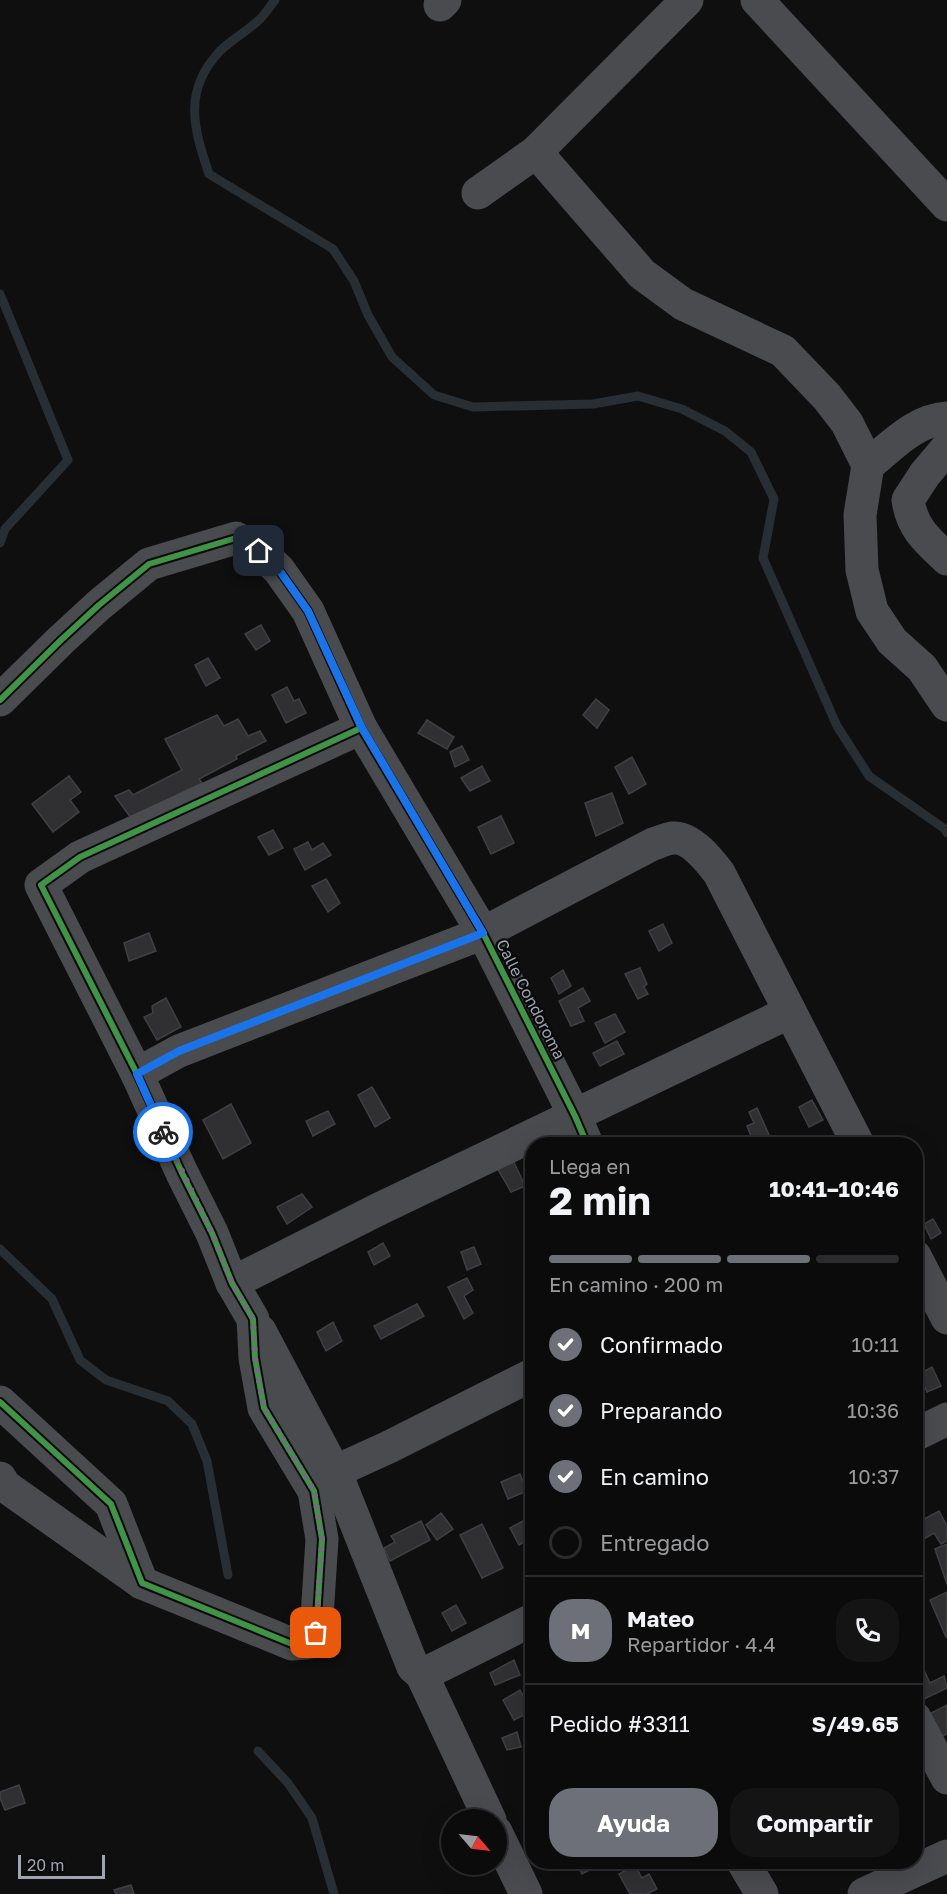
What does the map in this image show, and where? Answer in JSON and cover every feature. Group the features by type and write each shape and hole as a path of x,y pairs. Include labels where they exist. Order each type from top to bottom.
{"street":[{"path":"478,193 536,152 687,0"},
{"path":"757,0 947,205"},
{"path":"536,152 642,274 683,304 783,351 827,397 847,423 868,465 860,515 862,570 872,611 892,641 922,668 947,705"},
{"path":"868,465 915,427 947,418"},
{"path":"947,448 925,474 908,500 910,515 924,538 947,559"},
{"name":"Calle Condoroma","path":"0,700 68,634 149,564 236,538 259,551 279,570 308,611 362,728 483,933 581,1130"},
{"path":"362,728 80,857 41,885 137,1074 212,1233 232,1283 334,1472 413,1667 422,1675 485,1809"},
{"path":"137,1074 179,1051 483,933 652,844 674,838 690,844 707,857 718,873 854,1137"},
{"path":"563,1137 581,1130 790,1012"},
{"path":"232,1283 379,1209 525,1152"},
{"path":"923,1272 947,1318"},
{"path":"0,1478 5,1486 142,1583 292,1644 306,1643 316,1633 322,1539 314,1491 264,1408 255,1358 253,1319"},
{"path":"334,1472 525,1379"},
{"path":"0,1402 111,1504 142,1583"},
{"path":"923,1431 947,1419"},
{"path":"422,1675 525,1624"},
{"path":"923,1733 947,1778"},
{"path":"507,1855 526,1894"},
{"path":"923,1868 947,1857"},
{"path":"747,1869 762,1894"},
{"path":"864,1894 920,1869"}],"building":[{"path":"261,625 270,641 256,650 245,634"},
{"path":"208,658 220,678 206,686 195,665"},
{"path":"287,687 294,701 299,699 306,713 286,723 272,695"},
{"path":"596,699 609,710 597,728 583,715"},
{"path":"217,715 224,726 238,719 248,736 260,731 266,741 199,779 202,783 131,818 115,796 129,790 133,795 182,770 165,739"},
{"path":"427,720 454,737 447,749 418,733"},
{"path":"462,746 469,760 455,767 450,752"},
{"path":"632,757 646,784 629,794 615,767"},
{"path":"482,766 490,781 470,791 461,778"},
{"path":"69,776 81,792 70,800 79,812 53,832 32,804"},
{"path":"612,793 623,823 596,836 585,803"},
{"path":"501,816 514,843 491,854 478,827"},
{"path":"273,830 283,848 269,855 258,837"},
{"path":"308,842 312,850 323,843 331,855 305,870 294,849"},
{"path":"326,879 340,903 328,912 312,886"},
{"path":"663,924 672,943 659,951 649,931"},
{"path":"149,933 156,951 129,961 124,943"},
{"path":"640,968 647,984 644,987 648,994 638,999 625,974"},
{"path":"563,970 571,986 559,994 551,978"},
{"path":"583,988 590,1001 578,1008 584,1021 571,1026 559,1001"},
{"path":"166,998 181,1027 157,1040 144,1017 153,1013 152,1006"},
{"path":"615,1014 625,1032 605,1043 595,1023"},
{"path":"617,1041 624,1054 600,1066 593,1053"},
{"path":"372,1087 390,1118 375,1127 358,1095"},
{"path":"812,1100 823,1120 809,1127 799,1107"},
{"path":"231,1104 251,1143 223,1159 203,1120"},
{"path":"757,1108 770,1137 751,1137 747,1126 754,1123 749,1112"},
{"path":"328,1111 335,1124 313,1136 306,1121"},
{"path":"512,1158 525,1186 511,1192 496,1166"},
{"path":"302,1194 312,1207 287,1224 277,1207"},
{"path":"933,1219 941,1233 931,1239 924,1224"},
{"path":"383,1243 390,1256 374,1265 368,1252"},
{"path":"474,1247 481,1264 467,1270 461,1252"},
{"path":"467,1278 473,1290 464,1296 473,1313 464,1319 448,1287"},
{"path":"417,1304 424,1316 381,1339 374,1326"},
{"path":"333,1322 342,1341 326,1351 317,1332"},
{"path":"932,1367 941,1386 927,1392 923,1383 923,1372"},
{"path":"520,1474 525,1492 508,1499 501,1482"},
{"path":"939,1511 947,1526 947,1541 941,1544 934,1533 923,1539 923,1520"},
{"path":"441,1513 453,1529 437,1540 426,1525"},
{"path":"525,1520 525,1541 519,1545 510,1528"},
{"path":"421,1521 430,1540 390,1561 384,1548 395,1542 391,1536"},
{"path":"482,1524 503,1568 482,1578 460,1535"},
{"path":"947,1544 947,1584 935,1549"},
{"path":"947,1592 947,1637 946,1637 930,1600"},
{"path":"456,1605 466,1623 452,1631 442,1613"},
{"path":"514,1660 520,1675 495,1685 490,1673"},
{"path":"923,1670 930,1683 944,1676 947,1688 923,1700"},
{"path":"520,1690 525,1699 525,1714 514,1720 503,1700"},
{"path":"947,1705 947,1734 941,1737 929,1714"},
{"path":"517,1732 521,1747 507,1750 502,1738"},
{"path":"19,1785 25,1803 5,1810 0,1792"},
{"path":"580,1869 591,1869 582,1874"},
{"path":"628,1869 637,1869 642,1878 649,1874 657,1889 647,1894 630,1894 619,1874"},
{"path":"131,1885 134,1894 116,1894 114,1890"}],"waterway":[{"path":"275,0 260,19 220,51 200,80 196,95 196,125 209,174 333,249 354,281 368,315 392,357 434,395 473,407 593,404 638,396 682,409 725,431 751,452 774,499 763,558 837,726 869,776 945,829 947,833"},
{"path":"0,294 68,460 5,529 0,543"},
{"path":"0,1249 52,1299 80,1360 106,1380 168,1401 192,1424 207,1461 228,1575"},
{"path":"258,1751 288,1783 312,1818 334,1894"}],"cycle path":[{"path":"0,700 99,605 149,564 236,538 259,551 279,570 308,611 361,728 483,933 584,1137"},
{"path":"0,1402 111,1504 142,1583 292,1644 306,1643 316,1633 322,1539 314,1491 264,1408 255,1358 253,1319 232,1283 212,1233 137,1074 41,885 80,857 361,728"}],"way so far":[{"path":"163,1132 212,1233 232,1283 253,1319 255,1358 264,1408 314,1491 322,1539 316,1633"}],"route":[{"path":"163,1132 137,1074 179,1051 483,933 362,728 308,611 279,570 259,551"}]}
